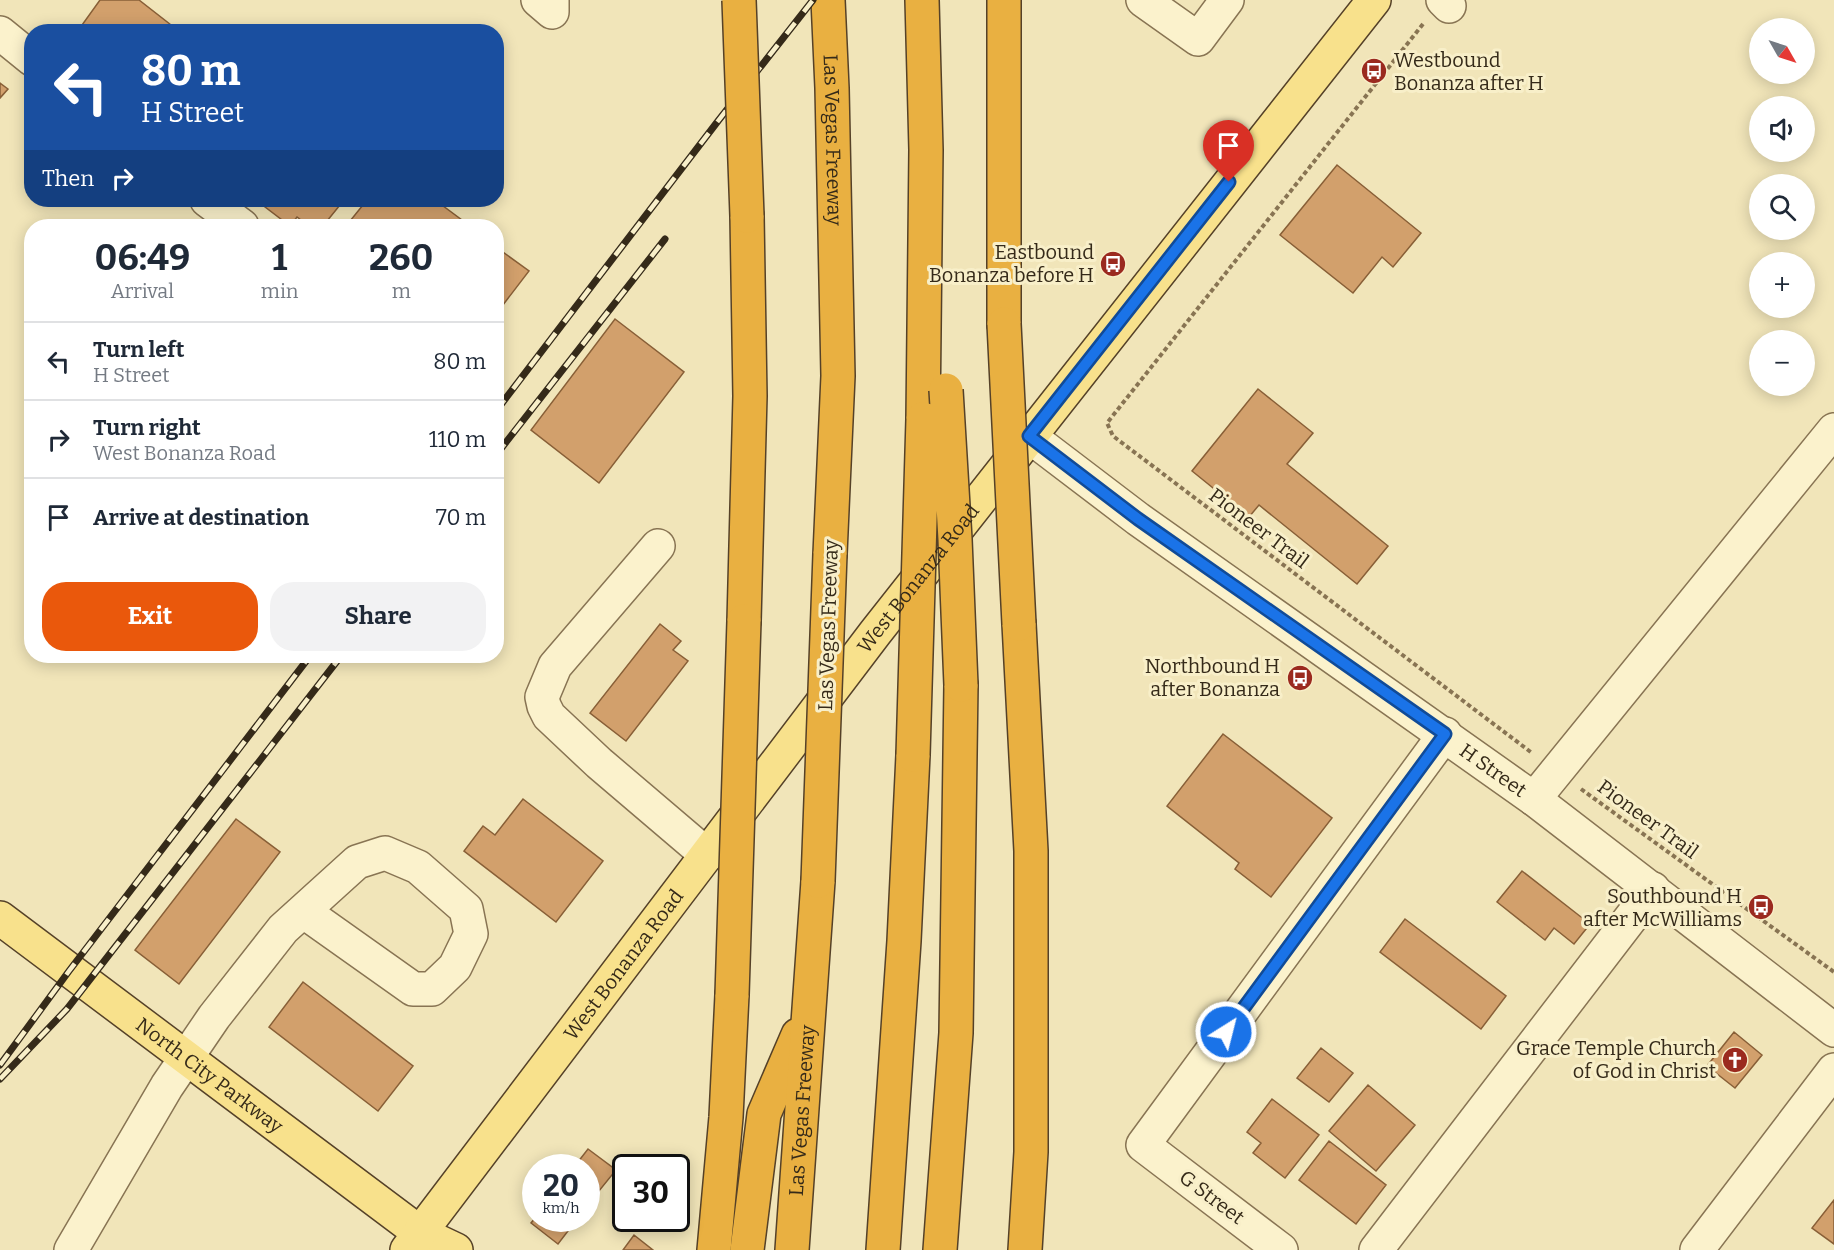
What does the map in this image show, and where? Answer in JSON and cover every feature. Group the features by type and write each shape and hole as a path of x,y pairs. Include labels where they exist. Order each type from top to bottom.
{"highway":[{"path":"714,1250 726,1117 732,995 750,396 747,216 739,0"},
{"name":"Las Vegas Freeway","path":"792,1250 818,881 838,376 828,0"},
{"path":"1004,0 1004,324 1031,851 1031,1152 1025,1250"},
{"path":"883,1250 904,940 913,755 923,418 926,150 922,5"},
{"path":"926,150 946,390 961,685 956,1033 940,1250"},
{"path":"747,1250 764,1114 808,1014"}],"main road":[{"name":"West Bonanza Road","path":"420,1244 706,855 875,633 1374,0"},
{"name":"North City Parkway","path":"0,918 186,1059 420,1244 456,1250"}],"street":[{"path":"538,0 552,12 552,0"},
{"path":"1143,0 1198,39 1227,0"},
{"path":"0,33 24,52"},
{"path":"216,207 233,219"},
{"path":"1534,799 1834,430"},
{"name":"H Street","path":"1029,436 1138,519 1534,799 1834,1030"},
{"path":"658,546 555,666 542,697 549,716 594,759 706,855"},
{"name":"G Street","path":"1281,1250 1143,1145 1445,734"},
{"path":"71,1250 167,1086 214,1017 283,929 357,862 386,854 418,867 466,909 471,934 454,967 432,989 413,989 303,911"},
{"path":"1376,1250 1653,889"},
{"path":"1697,1250 1834,1070"}],"path":[{"name":"Pioneer Trail","path":"1440,8 1107,423 1113,436 1556,771 1834,972"}],"building":[{"path":"100,0 139,0 170,24 83,24"},
{"path":"0,83 8,89 0,98"},
{"path":"1337,165 1421,233 1393,267 1382,257 1353,293 1280,235"},
{"path":"265,207 338,207 329,219 300,219 297,217 281,219"},
{"path":"361,207 444,207 461,219 352,219"},
{"path":"504,253 529,271 504,304"},
{"path":"615,319 684,372 599,483 531,430"},
{"path":"1258,389 1313,433 1287,464 1388,546 1357,584 1259,505 1249,517 1192,471"},
{"path":"660,624 681,641 673,650 688,661 626,741 590,713"},
{"path":"1223,734 1332,818 1271,897 1235,869 1239,863 1167,806"},
{"path":"523,799 603,861 556,922 464,851 483,826 495,835"},
{"path":"236,819 280,852 179,984 135,950"},
{"path":"1522,871 1590,924 1574,944 1554,928 1545,940 1497,902"},
{"path":"1405,919 1506,996 1481,1029 1380,952"},
{"path":"303,982 413,1066 378,1111 269,1027"},
{"name":"Grace Temple Church of God in Christ","path":"1734,1032 1762,1055 1735,1088 1707,1066"},
{"path":"1321,1048 1353,1073 1329,1102 1297,1078"},
{"path":"1368,1085 1415,1125 1376,1171 1329,1131"},
{"path":"1272,1099 1319,1135 1285,1178 1253,1153 1261,1143 1247,1132"},
{"path":"1329,1141 1386,1185 1356,1224 1299,1180"},
{"path":"588,1149 595,1154 584,1154"},
{"path":"600,1158 612,1167 612,1175 600,1190"},
{"path":"1834,1200 1834,1244 1812,1228"},
{"path":"543,1232 567,1232 558,1244"},
{"path":"634,1235 653,1250 623,1250"}],"railway":[{"path":"504,401 813,0"},
{"path":"504,445 665,239"},
{"path":"0,1065 305,663"},
{"path":"0,1079 67,1009 336,663"}],"place":[{"name":"Westbound Bonanza after H","path":"1374,71"},
{"name":"Eastbound Bonanza before H","path":"1113,264"},
{"name":"Northbound H after Bonanza","path":"1300,678"},
{"name":"Southbound H after McWilliams","path":"1761,907"},
{"name":"Grace Temple Church of God in Christ","path":"1735,1060"}],"route":[{"path":"1226,1032 1445,734 1138,519 1029,436 1229,182"}]}
